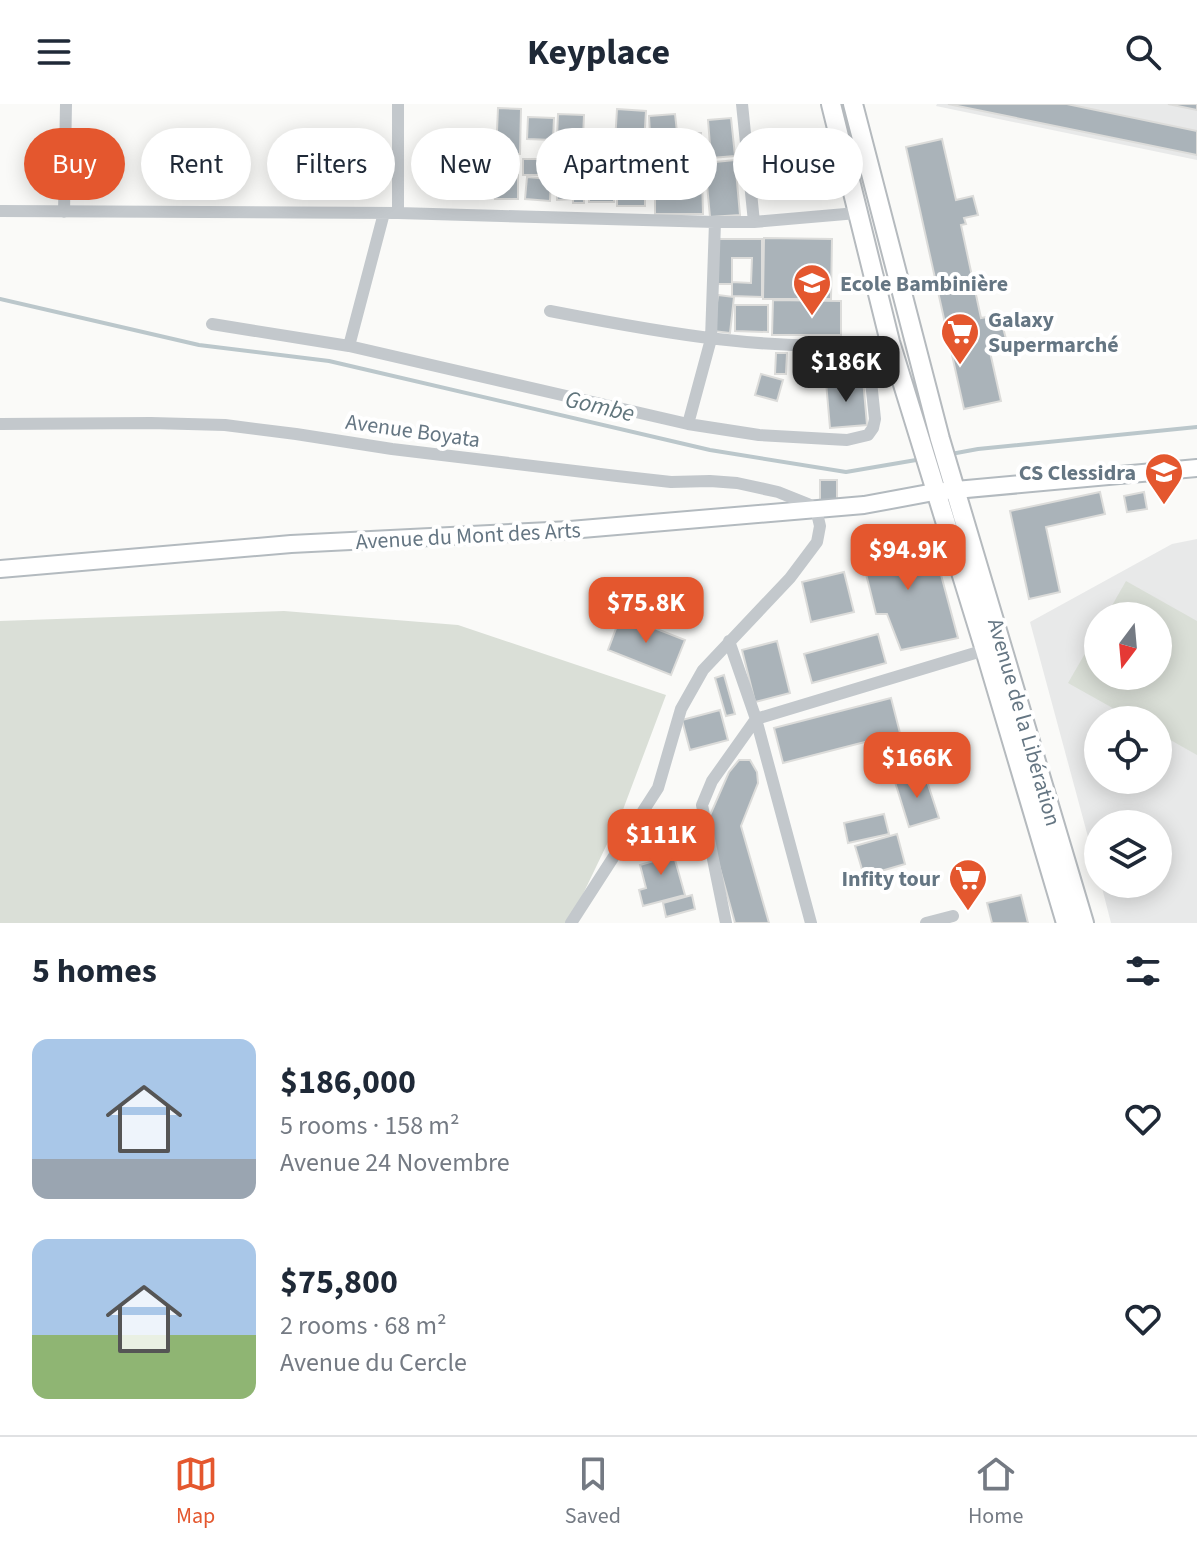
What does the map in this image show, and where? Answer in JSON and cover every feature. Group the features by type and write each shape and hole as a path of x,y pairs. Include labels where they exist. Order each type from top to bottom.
{"main road":[{"name":"Avenue de la Libération","path":"831,104 890,342 1066,923"},
{"name":"Avenue de la Libération","path":"853,104 940,439 1084,923"}],"street":[{"path":"64,212 66,104"},
{"path":"398,104 398,213"},
{"path":"742,104 754,222"},
{"path":"0,211 398,213 715,222 754,222 857,213"},
{"path":"349,346 384,213"},
{"path":"688,424 711,339 715,222"},
{"path":"550,311 711,339 779,345 846,346 890,342"},
{"path":"212,324 349,346 688,424 773,436 847,440 868,435 875,419 867,344"},
{"name":"Avenue Boyata","path":"0,424 225,425 617,476 671,482 737,483 797,499 816,509"},
{"name":"Avenue du Mont des Arts","path":"0,569 291,544 570,530 864,505 932,483 952,481 1197,468"},
{"path":"571,923 658,788 681,709 703,670 810,553 819,534 816,509"},
{"path":"729,641 756,719 811,923"},
{"path":"726,923 702,805 712,781 756,719 985,650"},
{"path":"926,923 953,916"}],"shaded area":[{"path":"1197,104 1197,160 936,106"},
{"path":"1197,539 1197,923 1111,923 1105,898 1172,898 1172,810 1084,810 1084,822 1030,622 1172,544"},
{"path":"1126,581 1163,602 1114,602"},
{"path":"1172,607 1197,621 1197,755 1172,741 1172,706 1109,706 1068,683 1084,655 1084,690 1172,690"},
{"path":"284,611 458,625 666,695 621,815 571,919 567,923 0,923 0,621"}],"building":[{"path":"948,104 1067,104 1197,131 1197,155"},
{"path":"1168,104 1197,104 1197,110"},
{"path":"498,108 521,109 520,154 520,128 497,128"},
{"path":"617,109 646,111 645,128 616,128"},
{"path":"558,114 584,115 583,128 557,128"},
{"path":"675,114 677,128 650,128 649,116"},
{"path":"528,117 554,118 554,128 536,128 536,139 527,139"},
{"path":"731,118 733,156 717,158 717,128 709,128 708,120"},
{"path":"942,139 956,200 973,196 978,215 964,218 966,224 961,225 981,318 987,317 988,323 1001,320 1006,339 988,343 1001,401 964,409 906,147"},
{"path":"523,159 536,159 536,175 523,175"},
{"path":"733,160 733,200 739,200 740,215 710,217 708,200 717,200 717,162"},
{"path":"527,177 536,178 536,200 525,199"},
{"path":"589,200 614,200 614,202"},
{"path":"617,200 645,200 645,206 617,206"},
{"path":"655,200 703,200 703,214 655,214"},
{"path":"764,238 832,239 831,299 763,299"},
{"path":"717,239 762,239 762,297 732,296 732,284 717,284","holes":["732,258 752,258 751,283 732,282"]},
{"path":"718,295 734,297 730,333 713,331"},
{"path":"773,300 841,301 841,335 772,335"},
{"path":"735,305 768,305 768,332 735,331"},
{"path":"776,353 787,353 786,374 775,374"},
{"path":"833,355 860,355 860,371 833,371"},
{"path":"761,374 783,380 777,401 755,395"},
{"path":"863,379 867,425 830,428 826,382"},
{"path":"820,480 837,480 837,504 820,503"},
{"path":"1100,492 1105,514 1046,527 1060,592 1029,599 1010,511"},
{"path":"1144,492 1147,509 1127,512 1124,496"},
{"path":"880,537 916,544 940,571 958,638 901,650 887,614 876,614 858,542"},
{"path":"844,572 854,612 811,622 802,582"},
{"path":"621,615 685,640 671,675 608,650"},
{"path":"878,634 886,663 812,683 804,654"},
{"path":"777,641 790,693 755,702 742,650"},
{"path":"724,675 735,714 726,716 715,678"},
{"path":"891,698 900,733 783,763 774,728"},
{"path":"720,710 728,740 690,750 682,720"},
{"path":"739,760 750,760 757,772 758,783 741,826 769,923 735,923 707,822 729,772"},
{"path":"924,772 939,818 909,827 895,782"},
{"path":"884,814 889,834 848,843 844,823"},
{"path":"897,834 905,864 864,876 855,846"},
{"path":"670,842 685,895 643,906 639,890 646,888 640,865 657,860 654,846"},
{"path":"692,895 695,909 666,917 663,903"},
{"path":"1021,895 1028,923 992,923 987,903"}],"waterway":[{"name":"Gombe","path":"0,299 199,345 329,361 710,450 846,472 922,459"},
{"name":"Gombe","path":"951,454 1197,427"}],"place":[{"name":"Ecole Bambinière","path":"812,317"},
{"name":"Galaxy Supermarché","path":"960,366"},
{"name":"CS Clessidra","path":"1164,506"},
{"name":"Infity tour","path":"968,912"}]}
